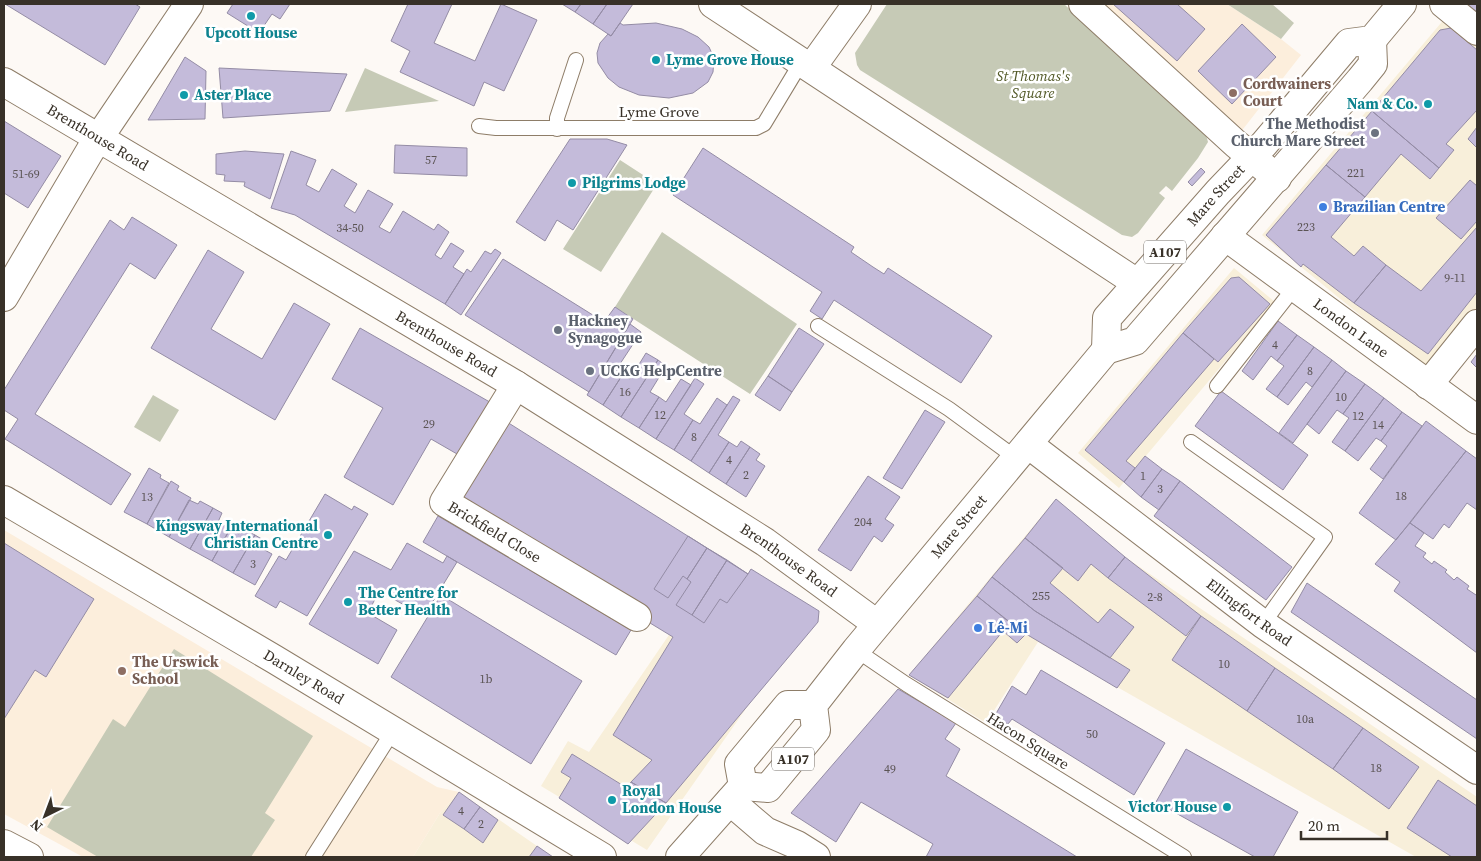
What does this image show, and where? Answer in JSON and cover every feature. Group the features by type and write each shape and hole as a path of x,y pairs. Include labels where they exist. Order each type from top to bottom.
{"street":[{"path":"4,296 99,138 189,4"},
{"path":"807,64 857,4"},
{"path":"1083,4 1236,144 1253,156 1277,178"},
{"path":"1372,40 1402,4"},
{"path":"1444,4 1477,31"},
{"path":"723,6 1137,283"},
{"name":"Mare Street","path":"814,705 856,650 1106,350 1107,318 1218,192 1253,156 1349,43 1372,40"},
{"name":"A107","path":"1106,350 1135,341 1277,178 1372,64 1372,40"},
{"name":"Brenthouse Road","path":"4,82 516,385 765,542 878,624"},
{"name":"London Lane","path":"1225,236 1269,270 1477,420"},
{"path":"1428,385 1477,324"},
{"name":"Brickfield Close","path":"516,385 444,502 637,617"},
{"name":"Ellingfort Road","path":"1022,451 1263,624 1477,770"},
{"name":"Darnley Road","path":"4,500 602,857"},
{"name":"A107","path":"814,705 816,730 785,769 768,788 736,793 739,764 783,711 788,706 814,705"},
{"path":"680,857 736,793 765,831 797,845 816,857"},
{"path":"4,844 29,857"}],"lane":[{"path":"557,128 557,118 576,60"},
{"name":"Lyme Grove","path":"479,126 756,128 764,124 807,64"},
{"path":"1217,386 1294,288"},
{"path":"818,326 956,414 1022,451"},
{"path":"1192,442 1324,537 1263,624"},
{"name":"Hacon Square","path":"856,650 906,684 1184,857"},
{"path":"313,857 393,731"}],"shaded area":[{"name":"Cordwainers Court","path":"1100,4 1227,4 1281,39 1301,55 1240,133"},
{"path":"1446,17 1477,42 1477,309 1428,368 1420,364 1262,235"},
{"path":"1234,268 1275,302 1119,488 1078,453"},
{"path":"1056,499 1125,557 1477,797 1477,857 1416,857 1038,642 986,723 909,675"},
{"name":"The Urswick School","path":"4,530 437,787 459,792 440,813 413,857 83,857 4,814"},
{"path":"751,569 759,690 647,850 541,786 568,741 589,752 671,632 697,647"},
{"path":"459,792 553,857 413,857 440,813"}],"green space":[{"name":"St Thomas's Square","path":"887,4 1064,4 1206,135 1208,142 1172,191 1166,186 1159,193 1165,198 1138,233 1132,237 1122,235 860,70 855,53"},
{"path":"1227,4 1272,4 1294,23 1281,39"},
{"path":"365,68 439,101 345,112"},
{"path":"620,160 657,184 601,272 563,249"},
{"path":"662,232 797,324 750,394 615,307"},
{"path":"153,395 179,410 160,442 134,427"},
{"path":"174,649 313,736 265,813 275,820 251,857 98,857 47,827 113,719 125,727"}],"building":[{"path":"5,4 135,4 140,7 105,65"},
{"name":"Upcott House","path":"233,4 290,4 280,19 272,14 259,33 227,13"},
{"path":"408,4 452,4 434,43 475,61 501,4 537,20 504,91 484,82 474,106 400,72 410,51 391,41"},
{"path":"562,4 581,4 575,12"},
{"path":"581,4 607,4 593,24 575,12"},
{"path":"607,4 633,4 611,36 593,24"},
{"path":"1113,4 1177,4 1205,29 1177,61"},
{"path":"1467,4 1477,4 1477,12"},
{"name":"Lyme Grove House","path":"620,23 623,25 656,23 682,29 698,37 709,47 714,58 713,72 708,82 693,93 669,98 639,95 619,87 608,78 598,63 597,53 600,43 608,34 611,36"},
{"path":"1242,24 1276,57 1232,104 1198,71"},
{"name":"Nam & Co.","path":"1451,28 1477,50 1477,110 1446,144 1454,150 1439,168 1372,111 1440,30"},
{"name":"Aster Place","path":"185,57 206,71 205,119 148,120"},
{"path":"219,68 347,74 330,111 223,118"},
{"name":"The Methodist Church Mare Street","path":"1372,111 1439,168 1430,179 1401,154 1365,197 1326,165"},
{"path":"4,121 61,156 28,208 4,193"},
{"path":"1477,127 1477,148 1468,139"},
{"name":"Pilgrims Lodge","path":"570,139 607,139 627,145 573,230 557,220 545,241 516,222"},
{"path":"395,145 467,148 467,176 394,173"},
{"path":"703,148 854,247 851,252 873,267 884,274 888,268 992,336 961,383 834,300 822,319 810,311 822,292 673,195"},
{"path":"245,151 284,154 270,199 244,186 245,182 224,181 225,175 216,174 216,154"},
{"path":"291,151 316,160 306,185 319,192 332,169 357,184 344,206 355,213 368,190 393,204 379,227 390,233 403,211 434,230 438,224 449,232 435,255 441,259 451,243 464,251 453,267 464,274 445,304 295,215 271,208"},
{"path":"1326,165 1365,197 1331,237 1354,256 1363,246 1386,265 1354,303 1303,264 1301,267 1266,235"},
{"path":"1201,168 1205,172 1192,186 1188,182"},
{"path":"1470,180 1477,186 1477,221 1461,239 1436,218"},
{"path":"132,217 177,245 155,279 130,263 35,414 131,474 111,505 5,439 18,419 4,410 4,390 110,220 124,230"},
{"path":"1477,227 1477,292 1428,354 1354,303 1386,265 1421,291"},
{"path":"495,249 501,253 461,315 445,304 467,269 471,272 485,251 491,254"},
{"path":"208,250 244,272 211,329 262,359 294,303 330,324 275,420 151,348"},
{"name":"Hackney Synagogue","path":"503,259 604,322 615,307 633,319 589,392 465,315"},
{"path":"1239,277 1270,304 1218,362 1183,333 1231,278"},
{"path":"1278,321 1297,335 1277,361 1271,356 1253,380 1242,371"},
{"path":"630,324 641,332 616,370 623,374 603,405 587,395"},
{"path":"360,328 495,405 464,458 431,439 393,505 344,477 383,408 332,379"},
{"path":"799,328 824,344 792,392 768,376"},
{"path":"1183,333 1214,359 1126,461 1135,468 1124,482 1085,450"},
{"path":"1297,335 1314,347 1277,397 1266,389 1284,366 1277,361"},
{"path":"1314,347 1332,360 1312,387 1306,382 1288,405 1277,397"},
{"path":"646,353 658,360 621,417 603,405 623,374 630,379"},
{"path":"1477,354 1477,368 1471,362"},
{"path":"658,360 666,366 650,392 659,397 639,428 621,417"},
{"path":"1332,360 1346,371 1293,443 1279,433"},
{"path":"1346,371 1365,384 1343,414 1337,410 1319,434 1307,424"},
{"path":"768,376 792,392 780,411 755,395"},
{"path":"695,378 704,384 684,414 693,420 674,450 656,439"},
{"path":"681,379 691,385 656,439 639,428 659,397 666,402"},
{"path":"1365,384 1384,398 1345,451 1332,442 1349,418 1343,414"},
{"path":"1221,391 1308,455 1283,490 1195,426"},
{"path":"733,396 740,400 718,435 729,442 709,473 691,461"},
{"path":"717,398 727,405 691,461 674,450 693,420 700,424"},
{"path":"1384,398 1402,412 1381,441 1376,438 1358,461 1345,451"},
{"path":"925,410 945,422 902,489 883,478"},
{"path":"1402,412 1422,426 1383,479 1370,469 1387,446 1381,441"},
{"path":"1426,421 1466,451 1396,540 1359,513"},
{"path":"507,422 748,574 751,569 819,611 818,622 666,803 631,782 652,760 613,735 673,637 453,503"},
{"path":"741,441 750,447 726,484 709,473 729,442 737,447"},
{"path":"750,447 760,454 756,460 765,466 746,497 726,484"},
{"path":"1466,451 1477,459 1477,510 1467,503 1449,528 1444,524 1433,539 1410,523"},
{"path":"1145,456 1162,469 1141,497 1124,482"},
{"path":"149,468 161,475 160,478 169,483 147,524 124,512"},
{"path":"1162,469 1180,481 1159,510 1141,497"},
{"path":"868,476 900,497 885,519 894,525 882,542 874,536 851,571 818,550"},
{"path":"171,481 179,486 177,490 191,498 169,537 147,524"},
{"path":"1180,481 1292,567 1266,600 1154,516"},
{"name":"Kingsway International Christian Centre","path":"325,494 352,510 354,506 368,514 307,616 280,601 276,608 255,596 279,556 286,560"},
{"path":"1056,499 1125,557 1108,578 1091,564 1078,581 1025,538"},
{"path":"189,500 198,504 200,501 213,508 190,549 169,537"},
{"path":"213,508 222,513 218,522 230,529 212,561 190,549"},
{"path":"438,516 631,630 616,655 423,542"},
{"path":"1410,523 1424,533 1415,546 1426,553 1423,557 1432,564 1434,561 1447,570 1445,572 1454,580 1457,577 1469,586 1467,589 1477,594 1477,653 1394,591 1400,582 1375,564"},
{"path":"243,528 255,535 233,573 212,561 230,529 239,534"},
{"path":"255,535 265,541 261,548 272,554 255,585 233,573"},
{"path":"688,536 707,548 687,579 683,576 668,598 654,589"},
{"path":"1025,538 1063,568 1050,583 1098,623 1110,609 1134,627 1110,658 1035,611 992,577"},
{"path":"4,543 94,599 46,677 35,670 4,719"},
{"name":"The Centre for Better Health","path":"407,543 443,563 447,556 457,562 424,616 379,591 368,613 397,630 378,664 309,624 354,551 391,570"},
{"path":"707,548 727,560 692,615 676,605 691,582 687,579"},
{"path":"1125,557 1201,616 1186,636 1108,578"},
{"path":"727,560 748,574 727,603 720,599 704,623 692,615"},
{"path":"992,577 1035,611 1130,670 1117,688 1021,631 977,596"},
{"path":"1307,583 1477,700 1477,739 1291,612"},
{"path":"441,595 582,681 531,764 391,677"},
{"path":"977,596 1025,635 1017,643 1003,631 948,698 909,675"},
{"path":"1201,616 1275,668 1247,711 1172,660"},
{"path":"1275,668 1363,728 1333,769 1247,711"},
{"path":"1041,670 1165,743 1134,795 1012,719 1008,724 994,717 1012,686 1026,695"},
{"path":"898,689 956,723 945,739 960,749 946,776 1077,857 926,857 933,844 861,802 836,842 791,813"},
{"path":"1363,728 1419,767 1389,809 1333,769"},
{"name":"Victor House","path":"1186,749 1298,812 1273,857 1255,857 1156,802"},
{"name":"Royal London House","path":"572,754 627,788 631,782 666,803 628,844 559,798 571,778 561,772"},
{"path":"1438,780 1477,806 1477,857 1452,857 1407,828"},
{"path":"459,792 480,807 464,829 443,815"},
{"path":"480,807 498,820 483,843 464,829"},
{"path":"537,846 553,857 529,857"}],"place":[{"name":"Upcott House","path":"251,16"},
{"name":"Lyme Grove House","path":"656,60"},
{"name":"Cordwainers Court","path":"1233,93"},
{"name":"Aster Place","path":"184,95"},
{"name":"Nam & Co.","path":"1428,104"},
{"name":"The Methodist Church Mare Street","path":"1375,133"},
{"name":"Pilgrims Lodge","path":"572,183"},
{"name":"Brazilian Centre","path":"1323,207"},
{"name":"Hackney Synagogue","path":"558,330"},
{"name":"UCKG HelpCentre","path":"590,371"},
{"name":"Kingsway International Christian Centre","path":"328,535"},
{"name":"The Centre for Better Health","path":"348,602"},
{"name":"Lê-Mi","path":"978,628"},
{"name":"The Urswick School","path":"122,671"},
{"name":"Royal London House","path":"612,800"},
{"name":"Victor House","path":"1227,807"}]}
